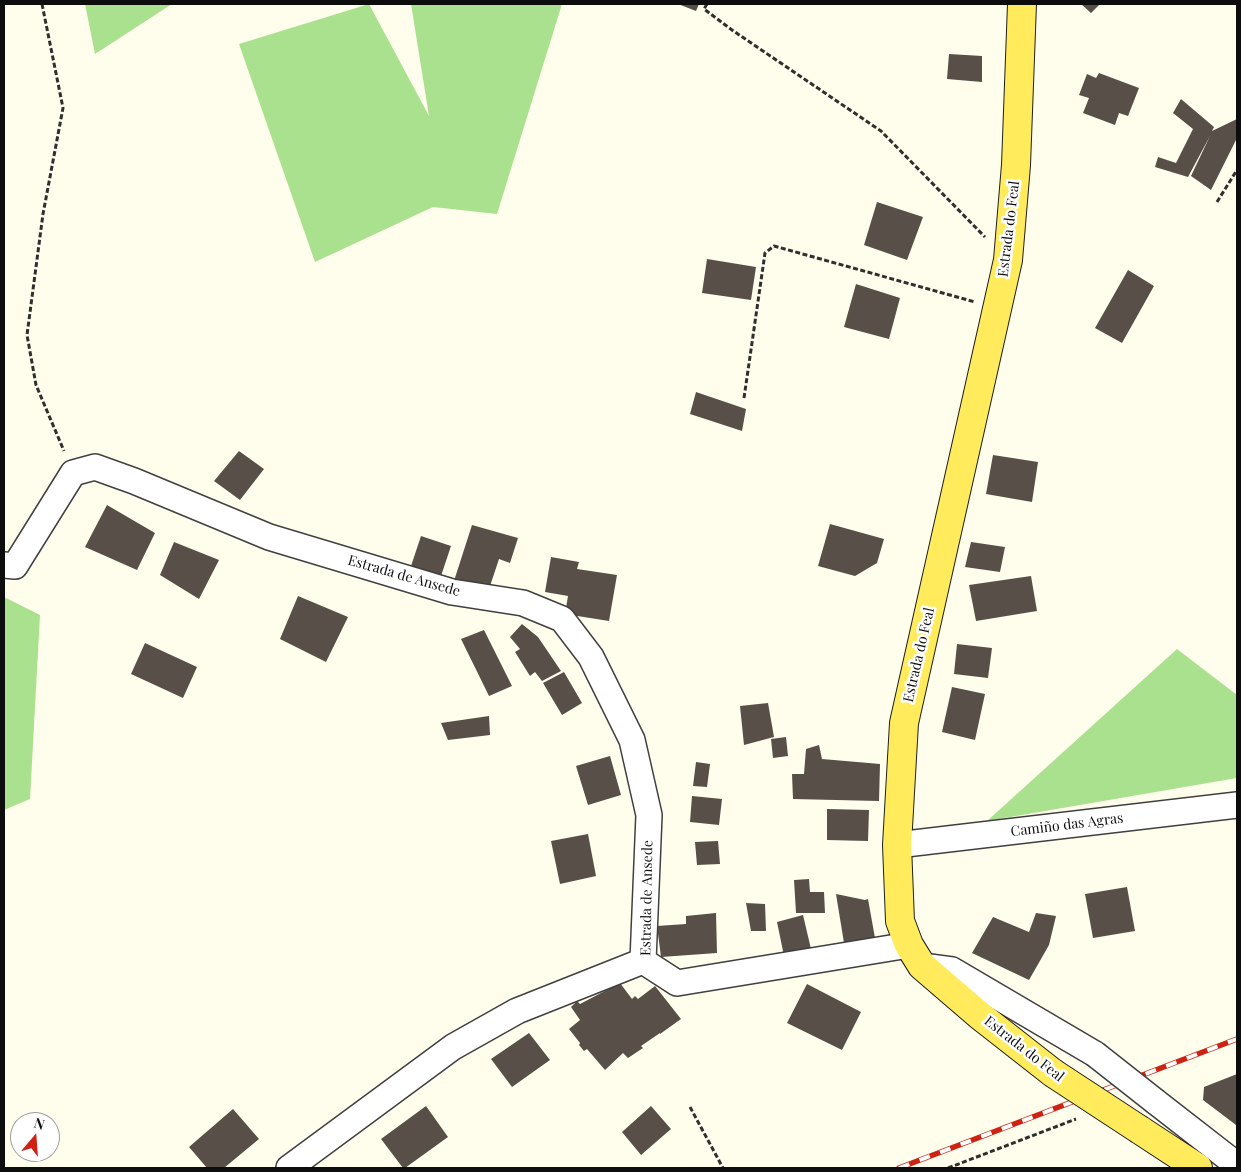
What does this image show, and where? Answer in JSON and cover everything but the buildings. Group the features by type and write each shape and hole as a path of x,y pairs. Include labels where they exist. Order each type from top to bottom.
{"main road":[{"name":"Estrada do Feal","path":"1022,4 1016,165 1008,260 904,722 897,845 900,921 915,955 980,1015 1053,1073 1198,1168"}],"street":[{"name":"Estrada de Ansede","path":"72,473 95,467 134,480 269,537 452,592 523,603 562,619 591,657 632,740 649,815 643,961 678,983 915,955 952,970 1095,1054 1237,1165"},
{"path":"4,565 15,566 72,473"},
{"name":"Camiño das Agras","path":"897,845 1237,805"},
{"path":"289,1168 453,1047 517,1011 643,961"}],"path":[{"path":"42,4 63,108 43,214 27,335 36,385 72,473"},
{"path":"707,4 704,9 732,30 881,131 1008,260"},
{"path":"1217,202 1237,170"},
{"path":"744,398 765,253 774,246 997,308"},
{"path":"690,1107 723,1168"},
{"path":"948,1168 1077,1119 1084,1122"}],"green space":[{"path":"85,4 172,4 95,54"},
{"path":"369,4 429,116 411,4 562,4 497,214 433,207 315,262 239,44"},
{"path":"4,597 40,615 30,799 4,810"},
{"path":"1177,649 1237,695 1237,778 987,821"}],"railway":[{"path":"899,1168 1237,1039"}]}
